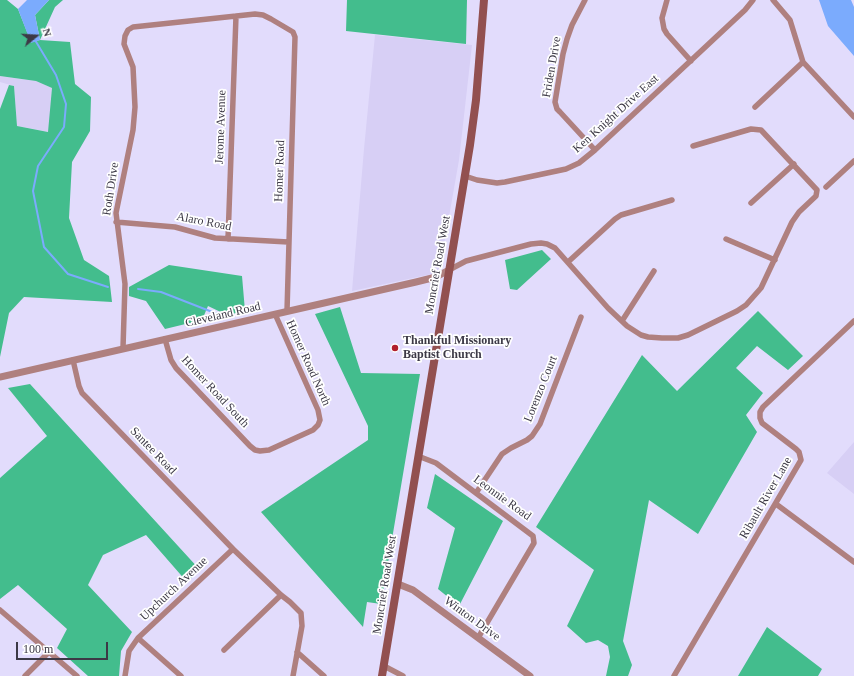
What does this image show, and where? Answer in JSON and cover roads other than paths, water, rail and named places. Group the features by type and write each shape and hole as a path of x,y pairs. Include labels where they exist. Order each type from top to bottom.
{"main road":[{"name":"Moncrief Road West","path":"382,676 465,176 476,100 484,0"}],"street":[{"name":"Friden Drive","path":"585,0 566,39 562,54 555,102 557,109 595,150"},
{"path":"667,0 662,18 664,29 691,61"},
{"name":"Ken Knight Drive East","path":"465,176 477,180 497,183 570,168 582,161 691,61 745,10 753,0"},
{"path":"773,0 790,20 803,62 854,117"},
{"name":"Homer Road","path":"236,16 255,14 263,15 289,29 293,32 295,37 287,311"},
{"name":"Roth Drive","path":"123,348 125,284 116,213 133,130 135,106 133,67 124,44 124,36 128,30 133,27 236,16"},
{"name":"Jerome Avenue","path":"228,239 236,16"},
{"path":"755,107 803,62"},
{"path":"449,270 466,262 531,244 541,243 555,248 608,308 636,332 648,337 671,339 688,335 737,311 746,305 761,288 792,222 799,212 816,196 818,192 764,132 757,128 693,146"},
{"path":"826,187 854,161"},
{"path":"751,203 794,164"},
{"path":"568,262 621,215 672,200"},
{"name":"Alaro Road","path":"116,222 175,227 206,236 228,239 288,242"},
{"path":"726,239 775,260"},
{"name":"Cleveland Road","path":"0,377 429,279 449,270"},
{"path":"622,321 654,271"},
{"name":"Homer Road North","path":"260,451 269,450 313,430 318,425 320,420 318,410 276,314"},
{"name":"Lorenzo Court","path":"476,493 502,454 532,436 540,424 581,317"},
{"name":"Ribault River Lane","path":"674,676 800,465 801,456 796,448 762,423 760,412 763,407 854,321"},
{"name":"Homer Road South","path":"165,339 171,360 176,368 250,446 255,450 260,451"},
{"name":"Santee Road","path":"73,360 79,386 87,398 233,549"},
{"name":"Leonnie Road","path":"418,456 436,463 532,533 535,541 478,638"},
{"path":"776,504 854,562"},
{"path":"233,549 290,602 300,614 302,626 293,676"},
{"name":"Upchurch Avenue","path":"125,676 129,651 138,638 233,549"},
{"name":"Winton Drive","path":"398,584 413,590 530,676"},
{"path":"224,650 281,595"},
{"path":"0,610 77,676"},
{"path":"138,638 182,676"},
{"path":"25,676 49,652"},
{"path":"297,652 324,676"},
{"path":"384,666 403,676"}],"water":[{"path":"27,0 49,0 35,15 40,40 31,43 18,9"},
{"path":"819,0 851,0 854,7 854,56 828,26"}],"waterway":[{"path":"35,40 56,75 66,104 64,127 38,166 33,191 44,247 68,274 108,287"},
{"path":"138,289 161,292 220,315"}],"place":[{"name":"Thankful Missionary Baptist Church","path":"395,348"}]}
